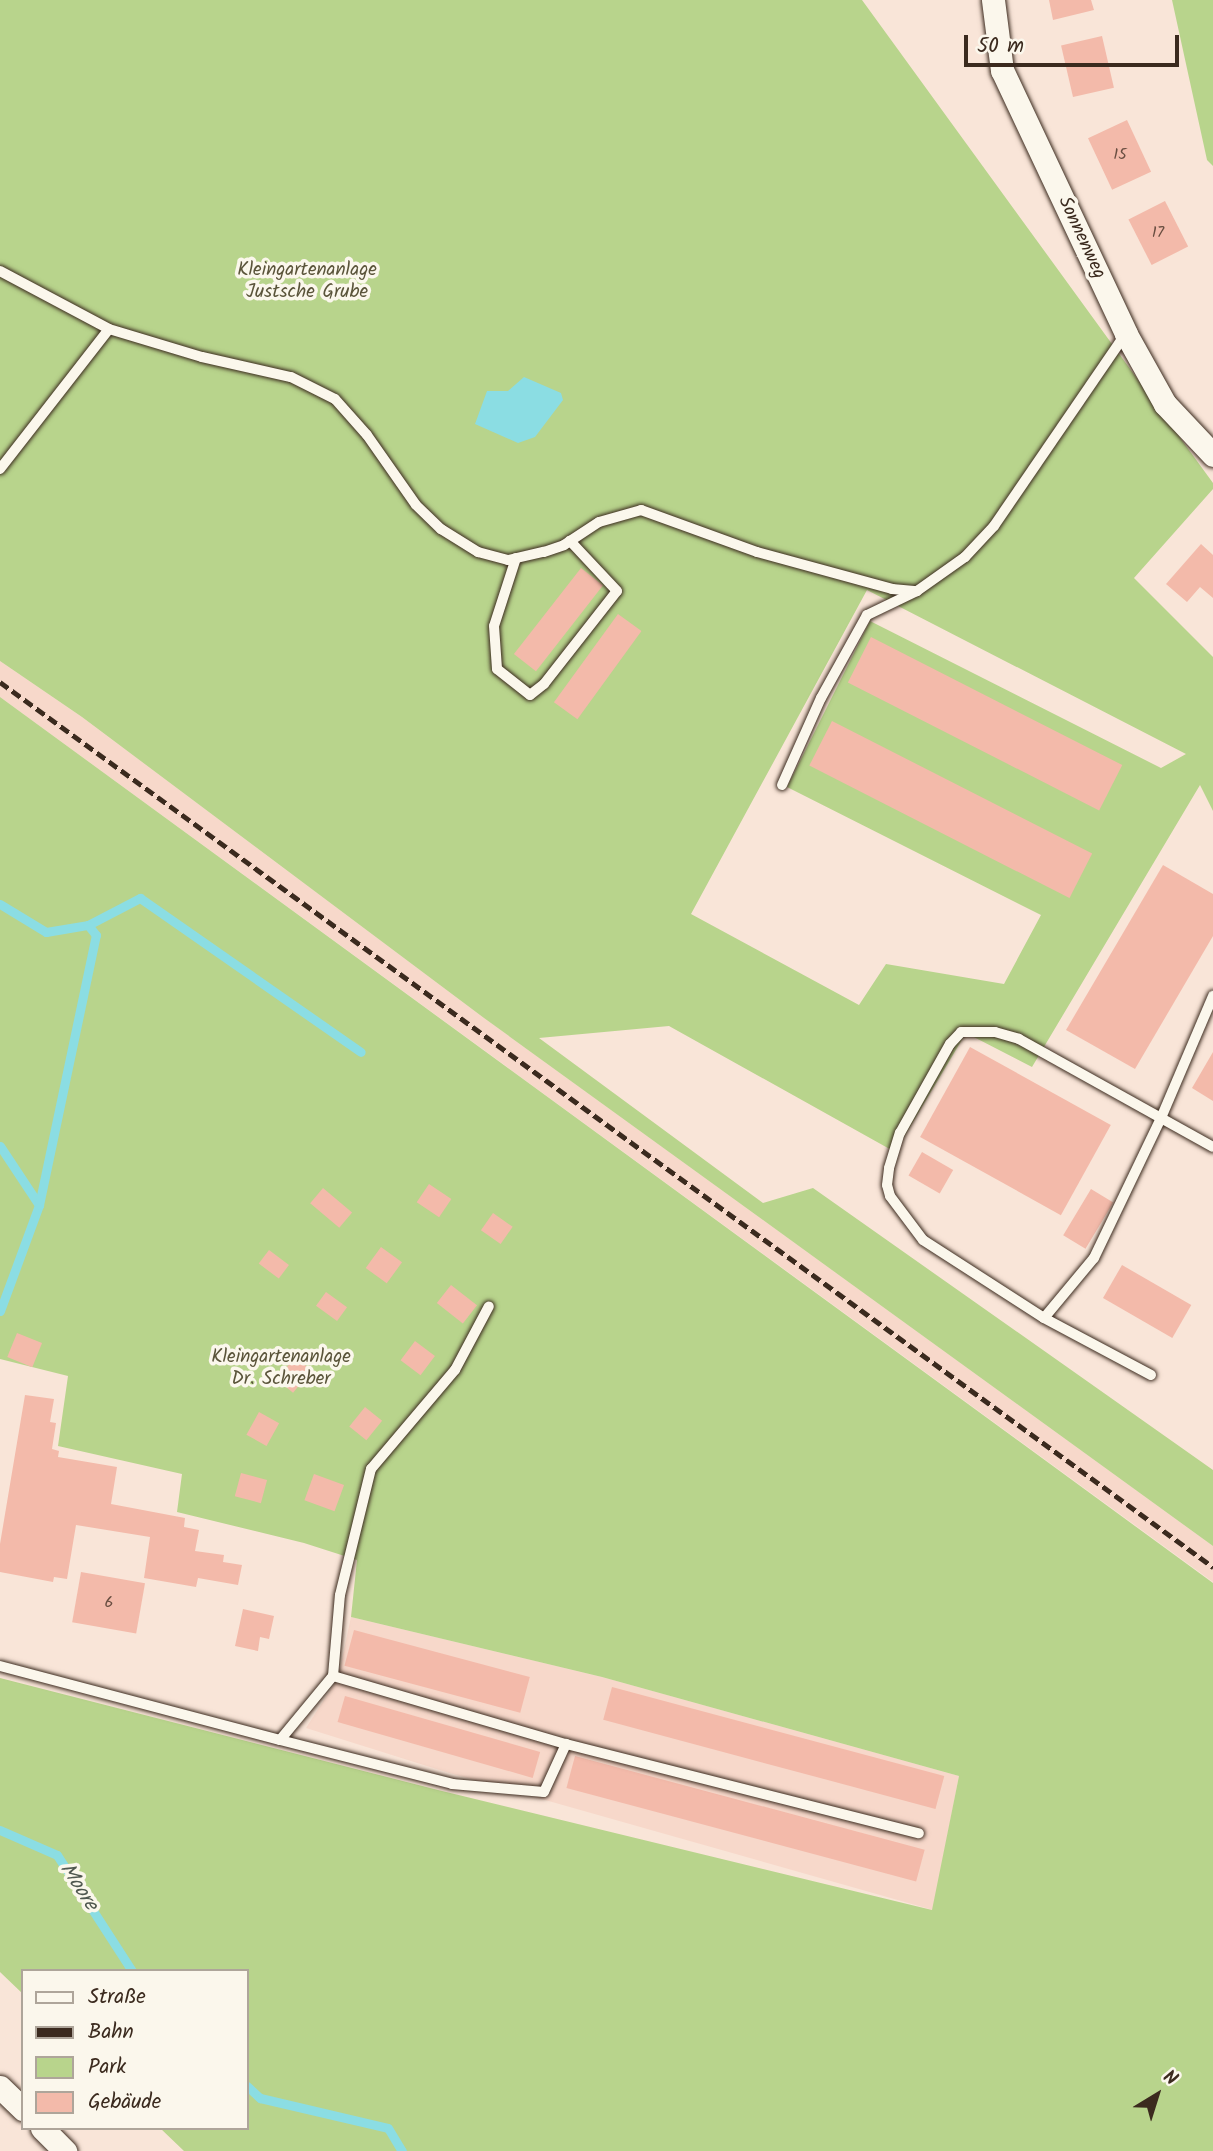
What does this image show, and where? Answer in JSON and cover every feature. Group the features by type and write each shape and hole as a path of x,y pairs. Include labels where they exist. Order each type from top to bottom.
{"street":[{"name":"Sonnenweg","path":"993,0 1002,69 1126,334 1165,404 1213,455"},
{"path":"0,2087 21,2107"},
{"path":"44,2130 65,2151"}],"lane":[{"path":"0,271 109,329 202,357 291,377 335,399 368,435 416,505 441,529 478,552 508,560 544,552 570,541 600,522 641,510 757,552 892,589 917,591"},
{"path":"0,468 109,329"},
{"path":"782,785 821,698 867,615 917,591 965,557 994,526 1126,334"},
{"path":"516,558 494,626 497,668 530,695 544,684 617,591 570,541"},
{"path":"1044,1318 1094,1258 1161,1118 1213,996"},
{"path":"1151,1375 1044,1318 923,1240 890,1196 887,1185 889,1168 900,1133 950,1044 961,1032 995,1032 1019,1039 1213,1147"},
{"path":"280,1740 333,1676 340,1595 371,1469 455,1370 489,1306"},
{"path":"0,1666 452,1784 544,1792 566,1744"},
{"path":"333,1676 566,1744 919,1833"}],"shaded area":[{"path":"0,661 82,717 484,1018 1213,1546 1213,1582 0,697"},
{"path":"351,1617 602,1677 959,1776 933,1910 446,1772 306,1728 338,1678"}],"green space":[{"name":"Kleingartenanlage Justsche Grube","path":"0,0 862,0 1213,483 1213,489 1134,578 1213,657 1213,811 1200,785 1032,1067 966,1033 895,1152 669,1026 539,1038 763,1203 813,1188 1213,1470 1213,1546 484,1018 82,717 0,661","holes":["867,590 1186,754 1161,768 870,621 787,787 1041,915 1004,984 886,964 859,1005 691,914"]},
{"path":"1172,0 1213,0 1213,166 1207,160"},
{"name":"Kleingartenanlage Dr. Schreber","path":"0,697 1213,1583 1213,2151 184,2151 162,2130 248,2130 248,1969 21,1969 21,1992 0,1972 0,1678 438,1790 932,1910 959,1776 602,1677 351,1617 357,1560 304,1543 177,1512 182,1474 58,1446 68,1376 0,1359"}],"water":[{"path":"524,377 561,393 563,400 535,437 518,443 475,424 487,391 508,391"}],"building":[{"path":"1049,0 1091,0 1094,10 1053,20"},
{"path":"1102,36 1114,88 1073,97 1061,45"},
{"path":"1127,120 1151,172 1112,190 1088,138"},
{"path":"1165,201 1188,246 1152,265 1128,220"},
{"path":"1201,544 1213,555 1213,598 1200,587 1187,602 1166,584"},
{"path":"581,568 603,585 536,671 514,654"},
{"path":"618,614 641,631 577,719 554,702"},
{"path":"871,637 1122,765 1099,810 848,682"},
{"path":"832,721 1092,854 1069,898 809,766"},
{"path":"1163,865 1213,894 1213,936 1135,1069 1066,1030"},
{"path":"970,1047 1111,1125 1061,1215 920,1137"},
{"path":"1213,1052 1213,1101 1192,1088"},
{"path":"922,1152 953,1170 940,1193 908,1175"},
{"path":"429,1184 451,1199 439,1217 417,1202"},
{"path":"323,1188 352,1212 339,1228 310,1203"},
{"path":"1091,1189 1113,1202 1085,1249 1063,1235"},
{"path":"493,1213 513,1227 501,1244 481,1230"},
{"path":"381,1247 402,1262 387,1283 366,1268"},
{"path":"269,1250 289,1265 279,1279 259,1264"},
{"path":"1122,1265 1191,1305 1172,1338 1103,1298"},
{"path":"451,1285 477,1305 463,1323 437,1303"},
{"path":"326,1292 347,1307 337,1321 316,1306"},
{"path":"17,1333 42,1343 32,1367 7,1357"},
{"path":"415,1341 435,1356 421,1375 401,1360"},
{"path":"295,1357 311,1370 293,1393 277,1380"},
{"path":"25,1395 54,1399 50,1422 56,1423 52,1449 59,1451 58,1457 117,1467 111,1504 185,1518 184,1527 199,1530 195,1551 224,1555 223,1562 242,1565 238,1585 198,1578 196,1587 144,1578 150,1537 76,1525 67,1579 54,1577 53,1582 0,1572 0,1544"},
{"path":"365,1407 382,1421 366,1440 349,1426"},
{"path":"259,1412 279,1423 267,1446 246,1435"},
{"path":"241,1473 267,1480 261,1503 235,1496"},
{"path":"314,1474 344,1485 334,1511 304,1500"},
{"path":"81,1572 145,1583 136,1634 72,1622"},
{"path":"243,1609 274,1616 269,1639 260,1637 258,1651 235,1646"},
{"path":"354,1630 530,1677 520,1713 344,1666"},
{"path":"612,1687 944,1776 935,1809 603,1720"},
{"path":"345,1696 540,1752 533,1778 338,1722"},
{"path":"575,1756 925,1850 916,1882 566,1788"}],"waterway":[{"path":"0,904 46,932 88,925 140,898 361,1052"},
{"path":"39,1205 96,935 88,925"},
{"path":"0,1146 39,1205 0,1311"},
{"name":"Moore","path":"0,1830 57,1855 131,1969"},
{"name":"Moore","path":"248,2087 260,2098 388,2128 402,2151"}],"railway":[{"path":"0,682 1213,1567"}]}
